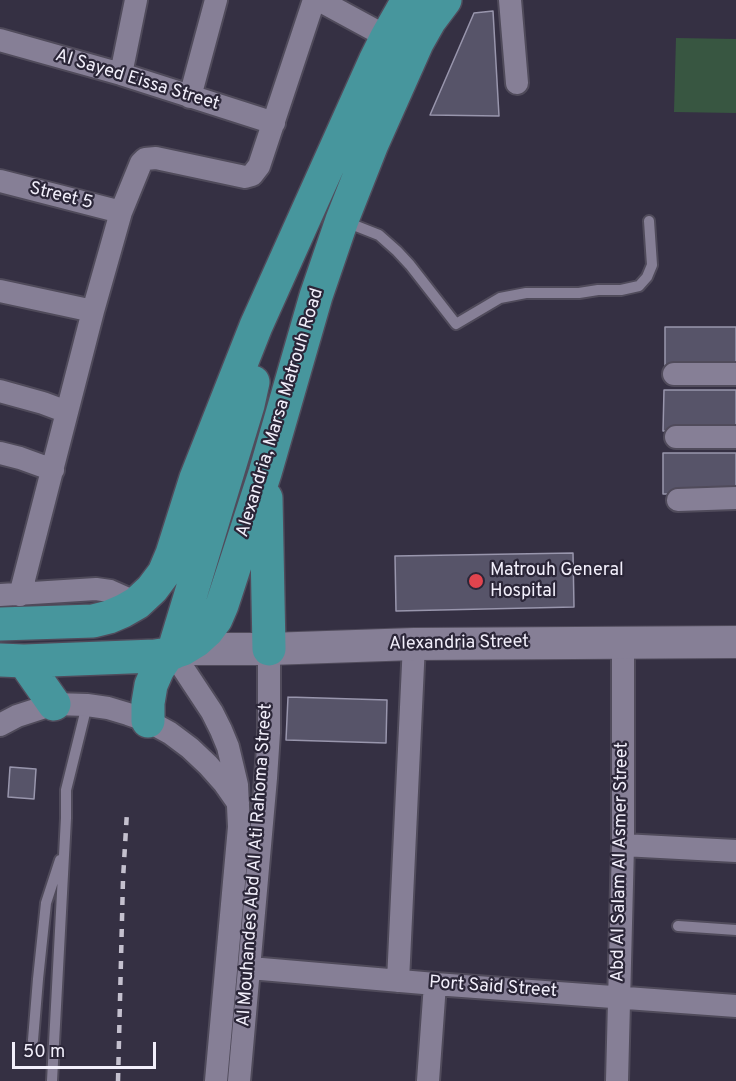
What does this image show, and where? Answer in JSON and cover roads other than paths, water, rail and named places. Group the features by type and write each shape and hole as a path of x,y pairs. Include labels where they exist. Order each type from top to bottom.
{"main road":[{"path":"0,624 93,621 109,617 137,603 164,573 196,478 256,326 387,37 408,0"},
{"name":"Alexandria, Marsa Matrouh Road","path":"175,652 196,641 207,631 222,605 265,474 316,296 342,220 405,68 422,35 445,0"},
{"path":"148,721 151,685 158,669 175,652 250,396 256,361 256,326"},
{"path":"265,474 269,650"},
{"path":"12,660 155,656 175,652"},
{"path":"12,660 54,704"}],"street":[{"path":"121,75 136,0"},
{"path":"190,97 216,0"},
{"path":"137,603 110,591 96,589 10,595 53,470 93,311 121,212 141,162 145,159 156,158 245,177 252,175 259,166 317,0 387,37"},
{"path":"510,0 517,83"},
{"name":"Al Sayed Eissa Street","path":"0,40 274,123"},
{"name":"Street 5","path":"0,181 121,212"},
{"path":"0,291 93,311"},
{"path":"674,374 736,374"},
{"path":"0,391 68,412"},
{"path":"676,437 736,437"},
{"path":"0,453 53,470"},
{"path":"678,500 736,498"},
{"name":"Alexandria Street","path":"175,652 414,644 736,642"},
{"name":"Abd Al Salam Al Asmer Street","path":"617,1081 623,845 623,643"},
{"path":"398,981 414,644"},
{"name":"Al Mouhandes Abd Al Ati Rahoma Street","path":"240,1081 267,778 269,650"},
{"name":"Al Mouhandes Abd Al Ati Rahoma Street","path":"175,652 221,730 233,766 238,804 238,838 216,1081"},
{"path":"0,725 17,716 54,704 108,708 148,721 170,733 196,753 224,783 238,804"},
{"path":"623,845 736,851"},
{"name":"Port Said Street","path":"249,968 736,1006"},
{"path":"428,1081 435,984"}],"lane":[{"path":"342,220 379,235 397,251 456,324 500,298 526,292 579,293 621,290 639,286 647,277 652,265 649,221"},
{"path":"52,1081 66,790 87,705"},
{"path":"33,1040 46,903 65,845"},
{"path":"678,926 736,930"}],"railway":[{"path":"118,1081 127,812"}],"place":[{"name":"Matrouh General Hospital","path":"476,581"}]}
